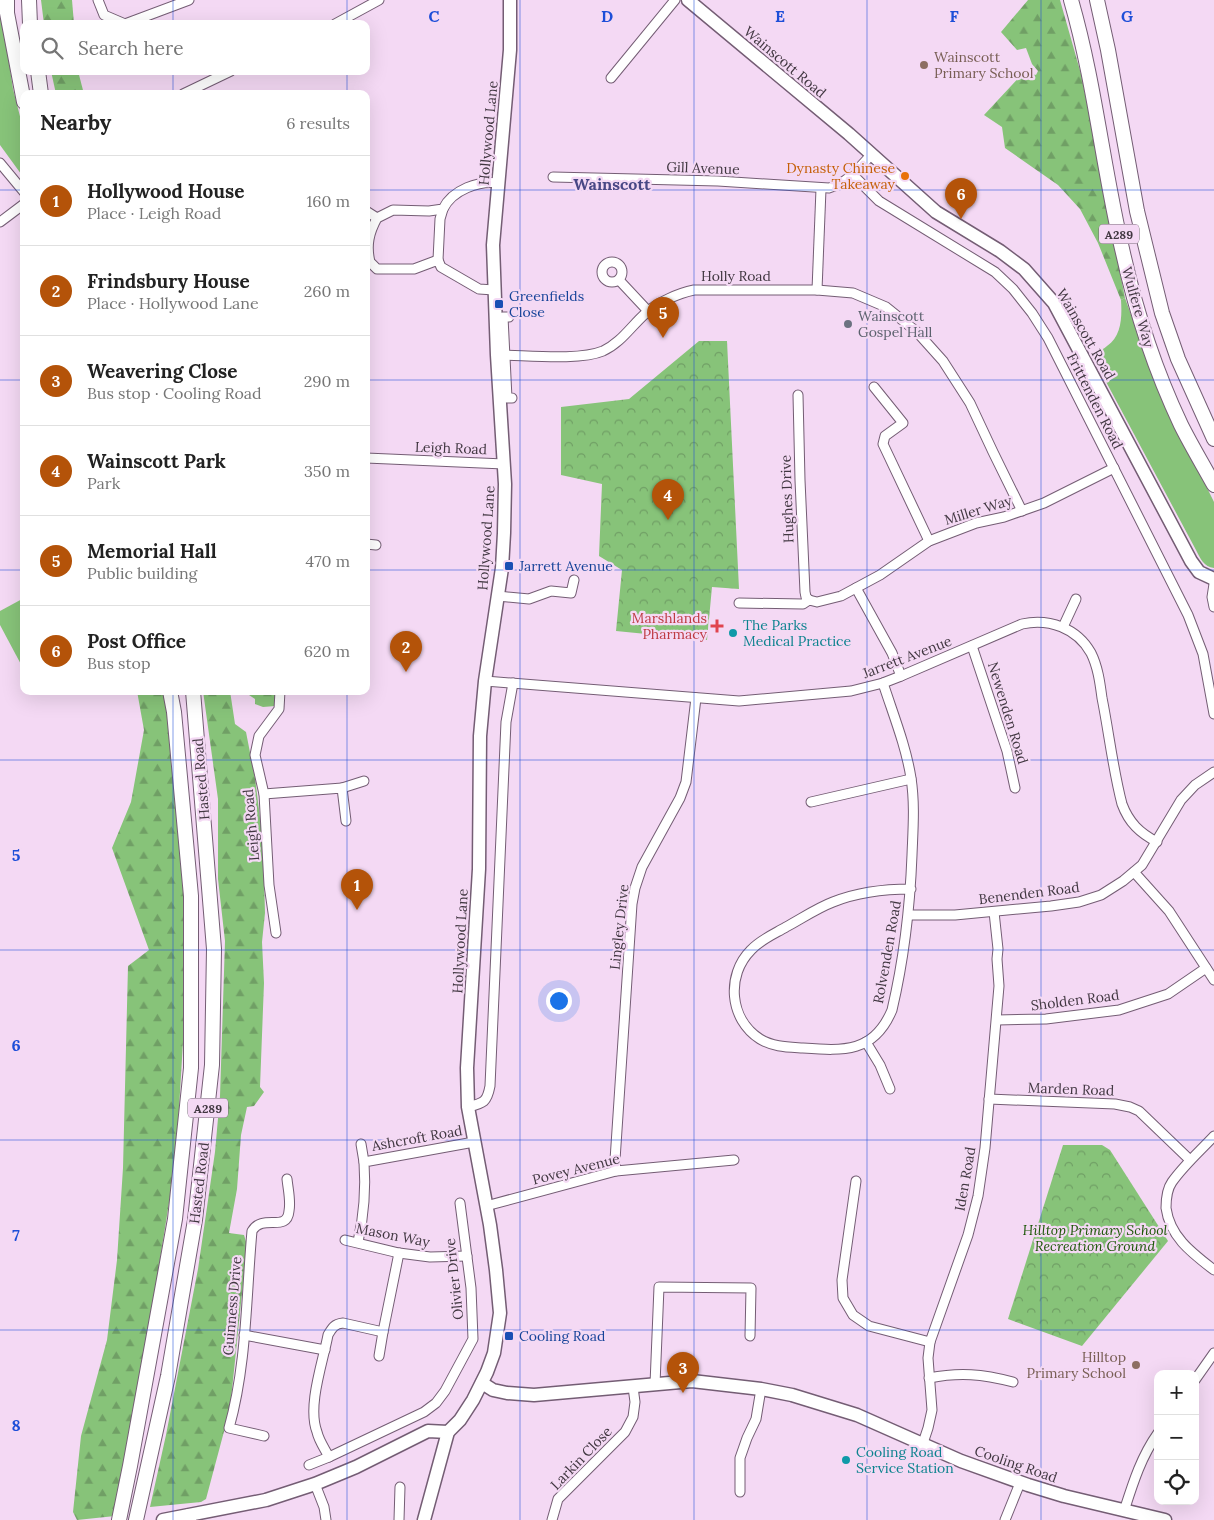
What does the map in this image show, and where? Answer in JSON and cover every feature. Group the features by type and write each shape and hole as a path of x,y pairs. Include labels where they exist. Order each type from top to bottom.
{"main road":[{"path":"7,0 7,12 22,90"},
{"path":"29,0 30,20"},
{"name":"Hollywood Lane","path":"448,1432 460,1420 474,1400 482,1383 494,1353 500,1313 496,1270 468,1107 468,1054 477,919 480,736 485,681 502,568 504,533 501,355 494,290 493,245 510,50 510,0"},
{"name":"Wainscott Road","path":"688,0 848,134 936,212 1000,251 1024,269 1054,303 1188,556 1199,572 1214,579"},
{"name":"Wulfere Way","path":"1071,0 1089,77 1118,234 1135,302 1164,387 1214,484"},
{"name":"Wulfere Way","path":"1097,0 1137,211 1155,286 1165,322 1196,402 1214,439"},
{"path":"39,75 40,90"},
{"name":"A289","path":"1196,402 1214,428"},
{"name":"Hasted Road","path":"118,1520 132,1456 175,1218 191,1068 191,896 174,712 171,695"},
{"name":"Hasted Road","path":"136,1520 168,1376 195,1220 212,1065 214,949 193,695"},
{"name":"Cooling Road","path":"482,1383 494,1390 511,1394 534,1395 692,1382 761,1389 792,1395 857,1415 961,1461 1020,1483 1054,1494 1165,1520"},
{"path":"166,1520 189,1518 266,1500 315,1484 356,1467 428,1431 448,1432 424,1520"}],"street":[{"path":"98,0 104,15 116,20"},
{"path":"134,20 175,2 189,0"},
{"path":"342,20 379,0"},
{"path":"611,78 675,0"},
{"path":"191,90 223,75"},
{"name":"Gill Avenue","path":"553,177 718,181 822,189 838,185 853,175 871,155"},
{"path":"0,163 20,187"},
{"name":"Frittenden Road","path":"853,175 879,200 995,272 1032,313 1048,338 1188,615 1203,654 1214,714"},
{"path":"494,290 479,288 441,267 438,260 440,219 447,201 462,190 478,184 499,183"},
{"path":"817,290 822,189"},
{"path":"0,222 20,207"},
{"path":"370,232 377,218 392,210 429,211 443,209"},
{"path":"370,214 377,218"},
{"path":"370,262 377,269 414,269 438,260"},
{"path":"619,280 648,311"},
{"name":"Holly Road","path":"501,355 576,356 603,351 620,340 648,311 681,293 694,290 817,290 853,294 886,307 917,332 943,361 970,403 1022,511"},
{"path":"508,316 502,317 501,355 507,398 512,398"},
{"path":"874,387 903,423 885,436 883,444 929,541"},
{"name":"Hughes Drive","path":"798,395 805,592 809,600"},
{"name":"Leigh Road","path":"370,458 504,464"},
{"name":"Miller Way","path":"739,603 803,604 809,600 816,602 841,596 880,574 929,541 976,523 1044,503 1114,468"},
{"path":"370,544 376,545"},
{"path":"498,596 529,599 550,591 571,593 574,580"},
{"path":"1214,584 1212,596 1214,607"},
{"path":"856,588 892,653 900,676"},
{"path":"1063,627 1076,599"},
{"name":"Jarrett Avenue","path":"485,681 739,701 800,697 851,691 883,683 1014,627 1030,622 1047,622 1074,633 1084,643 1095,662 1118,785 1126,814 1138,830 1157,842"},
{"name":"Newenden Road","path":"972,646 1007,751 1015,788"},
{"path":"468,1107 482,1104 488,1098 490,1086 506,722 513,683"},
{"name":"Rolvenden Road","path":"883,683 907,759 914,814 911,889 909,915 892,1010 878,1034 850,1049 832,1050 778,1046 761,1040 744,1024 737,1009 734,994 738,970 745,956 756,945 831,902 874,891 911,889"},
{"name":"Leigh Road","path":"276,933 269,885 264,794 255,755 259,736 279,709 280,695"},
{"name":"Lingley Drive","path":"616,1172 615,1160 632,904 642,867 680,798 686,782 696,698"},
{"name":"Benenden Road","path":"909,915 949,916 1064,905 1086,900 1109,891 1146,860 1181,800 1195,785 1214,772"},
{"path":"811,802 911,779"},
{"path":"264,794 342,788 364,780"},
{"path":"342,788 346,821"},
{"path":"1134,872 1166,907 1214,980"},
{"name":"Iden Road","path":"923,1443 932,1410 928,1358 930,1342 968,1235 985,1148 999,986 994,912"},
{"name":"Sholden Road","path":"997,1020 1046,1019 1119,1010 1168,994 1206,968"},
{"path":"866,1042 880,1065 890,1089"},
{"name":"Marden Road","path":"990,1099 1126,1106 1142,1114 1190,1160"},
{"path":"1214,1136 1190,1160 1171,1184 1166,1200 1168,1222 1189,1250 1214,1270"},
{"name":"Ashcroft Road","path":"364,1162 474,1142"},
{"name":"Ashcroft Road","path":"358,1242 364,1215 366,1192 361,1144"},
{"name":"Povey Avenue","path":"486,1206 616,1172 734,1160"},
{"name":"Guinness Drive","path":"264,1436 229,1428 237,1391 244,1335 252,1231 256,1225 262,1223 285,1221 290,1208 287,1178"},
{"path":"856,1181 842,1280 843,1298 852,1315 869,1326 930,1342"},
{"name":"Olivier Drive","path":"309,1465 424,1412 436,1403 445,1391 473,1339 473,1306 460,1203"},
{"name":"Mason Way","path":"345,1240 399,1253 430,1258 467,1256"},
{"path":"379,1356 399,1253"},
{"path":"655,1384 659,1287 751,1288 750,1336"},
{"path":"329,1457 316,1432 314,1420 316,1394 328,1335 336,1324 343,1323 383,1332"},
{"path":"244,1335 325,1350"},
{"path":"1199,1374 1214,1353"},
{"path":"929,1378 968,1373 1013,1382"},
{"name":"Larkin Close","path":"552,1520 558,1500 625,1432 633,1417 634,1387"},
{"path":"740,1492 740,1458 756,1420 761,1389"},
{"path":"1124,1510 1137,1470 1154,1438"},
{"path":"1005,1520 1020,1483"},
{"path":"315,1484 324,1507 326,1520"},
{"path":"399,1520 400,1488"}],"green space":[{"path":"0,0 13,89 20,116 20,172 0,145"},
{"path":"41,0 72,0 74,20 44,20"},
{"path":"1028,0 1060,0 1081,74 1125,298 1121,300 1098,243 1080,209 1058,185 1005,148 1002,127 984,115 1025,71 1036,75 1038,71 1032,64 1026,48 1017,50 1001,32"},
{"path":"52,75 79,75 83,90 55,90"},
{"path":"1125,298 1157,387 1214,502 1214,568 1205,564 1199,556 1096,363 1097,353 1116,337 1121,319 1121,300"},
{"path":"699,341 727,341 739,589 712,587 707,640 616,631 622,570 599,556 602,484 561,475 561,407 629,399"},
{"path":"20,600 20,662 0,625 0,611"},
{"path":"138,695 165,695 181,829 187,975 176,1159 139,1391 115,1516 77,1520 73,1512 81,1436 107,1340 117,1260 123,1168 128,966 149,950 112,848 131,802 144,730"},
{"path":"204,695 231,695 235,724 246,732 255,778 263,842 265,913 262,942 264,983 260,1087 264,1092 254,1106 247,1107 241,1135 237,1189 229,1233 244,1235 247,1245 230,1409 206,1499 201,1502 150,1507 198,1269 215,1152 220,1096 225,941 218,879 218,799"},
{"path":"249,695 276,695 275,706 263,707 255,704 255,699"},
{"name":"Hilltop Primary School Recreation Ground","path":"1063,1145 1102,1145 1110,1150 1168,1241 1082,1346 1008,1319"}],"place":[{"name":"Wainscott Primary School","path":"924,65"},
{"name":"Dynasty Chinese Takeaway","path":"905,176"},
{"name":"Post Office","path":"961,219"},
{"name":"Greenfields Close","path":"499,304"},
{"name":"Wainscott Gospel Hall","path":"848,324"},
{"name":"Memorial Hall","path":"663,338"},
{"name":"Wainscott Park","path":"668,520"},
{"name":"Jarrett Avenue","path":"509,566"},
{"name":"Marshlands Pharmacy","path":"717,626"},
{"name":"The Parks Medical Practice","path":"733,633"},
{"name":"Frindsbury House","path":"406,672"},
{"name":"Hollywood House","path":"357,910"},
{"name":"Cooling Road","path":"509,1336"},
{"name":"Hilltop Primary School","path":"1136,1365"},
{"name":"Weavering Close","path":"683,1393"},
{"name":"Cooling Road Service Station","path":"846,1460"}],"district":[{"name":"Wainscott","path":"612,184"}]}
